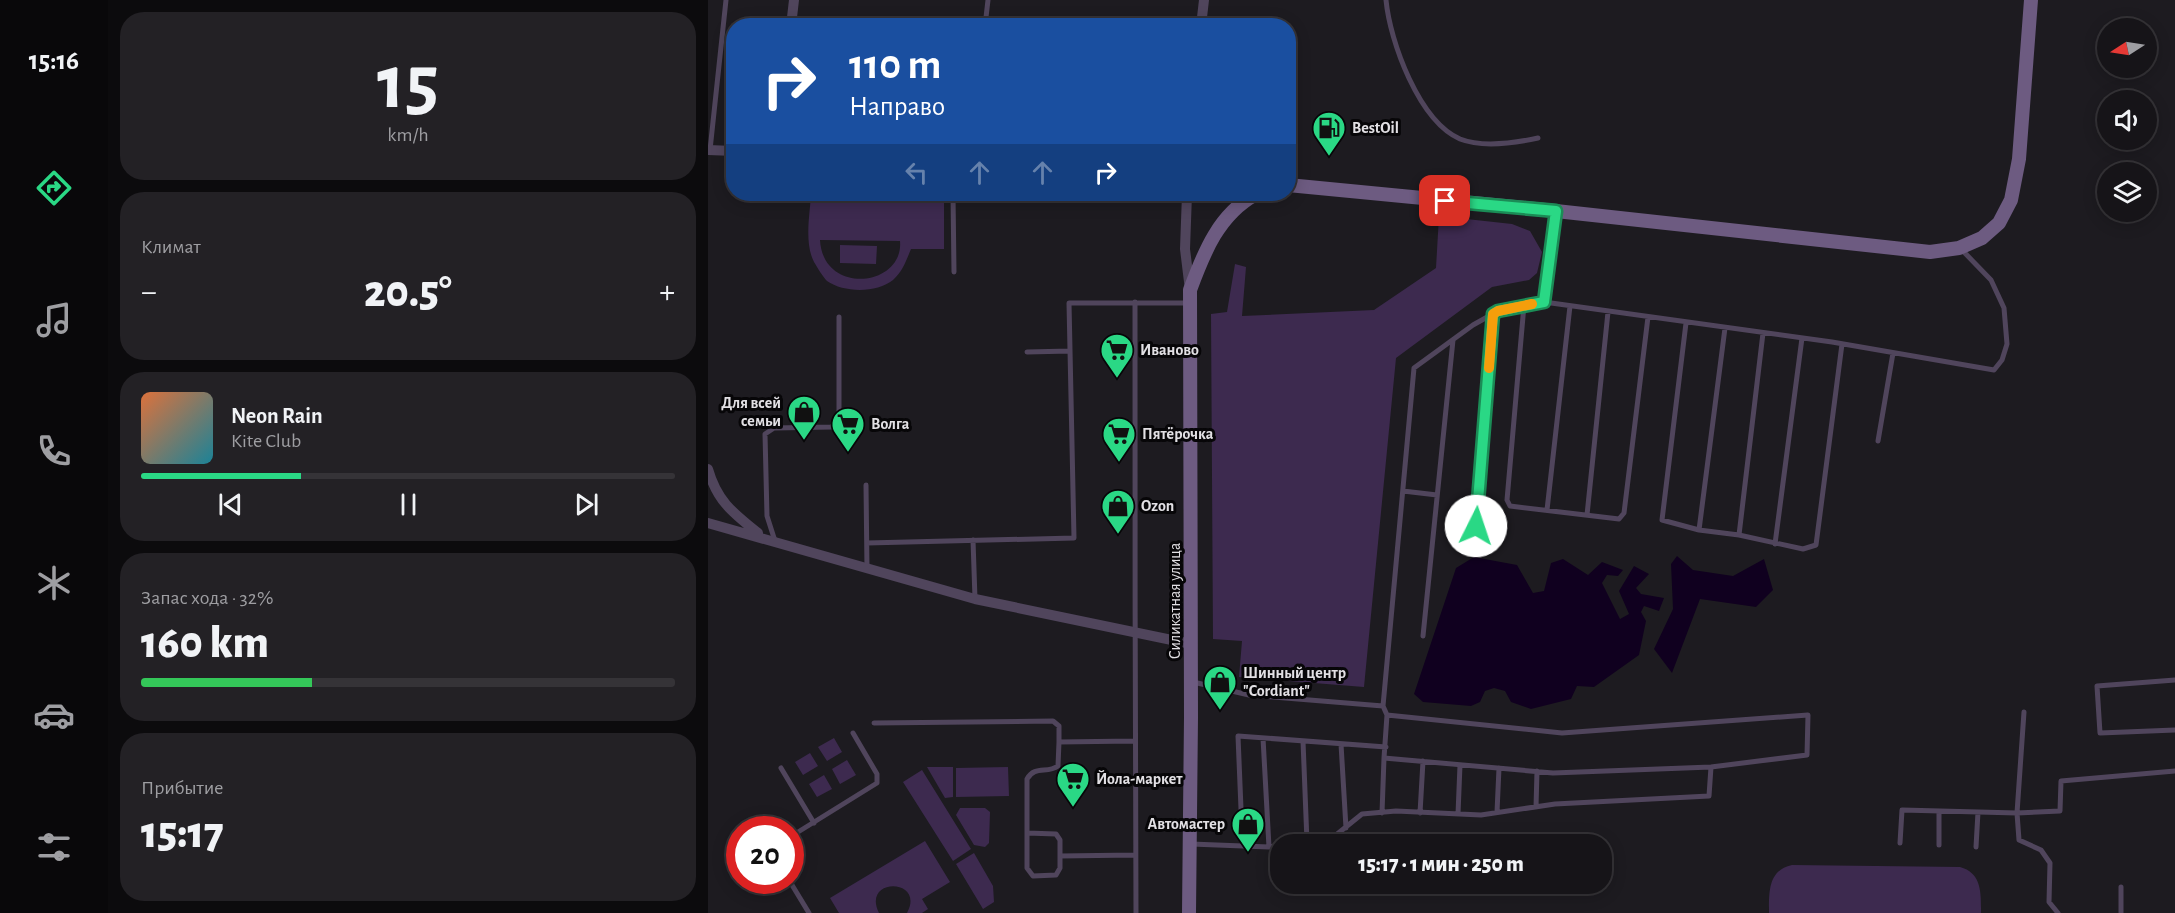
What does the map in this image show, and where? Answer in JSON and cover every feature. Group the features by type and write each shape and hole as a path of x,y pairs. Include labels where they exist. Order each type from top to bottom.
{"street":[{"path":"792,18 794,0"},
{"path":"1202,18 1204,0"},
{"path":"1296,186 1556,211 1930,252 1959,248 1982,238 1999,223 2011,200 2019,159 2031,0"},
{"path":"709,150 726,151"},
{"path":"1187,201 1185,249 1190,296"},
{"path":"1190,296 1202,258 1216,231 1232,212 1247,201"},
{"name":"Силикатная улица","path":"1189,913 1190,296"},
{"path":"708,469 717,493 730,510 763,537"},
{"path":"708,522 975,599 1191,644"}],"lane":[{"path":"709,150 711,98 726,0"},
{"path":"986,18 988,0"},
{"path":"1386,0 1389,19 1401,55 1419,95 1437,123 1459,138 1473,142 1520,142 1538,138"},
{"path":"953,201 954,272"},
{"path":"1544,302 1556,211"},
{"path":"1382,813 1387,715 1383,706 1414,368 1493,314 1544,302 1842,344 1994,370 2002,360 2007,344 2004,308 1991,280 1959,248"},
{"path":"867,543 1074,538 1069,303 1135,302 1190,296"},
{"path":"1135,302 1136,505 1133,631 1136,913"},
{"path":"1524,306 1507,500 1510,506 1619,519 1624,513 1648,317"},
{"path":"1546,510 1570,306"},
{"path":"1587,515 1608,312"},
{"path":"1475,544 1493,314"},
{"path":"775,541 767,516 765,434 774,428 832,427 839,416 839,317"},
{"path":"1686,322 1662,520 1699,530 1738,535 1803,549 1816,545 1842,344"},
{"path":"1699,530 1725,328"},
{"path":"1738,535 1763,333"},
{"path":"1775,543 1802,338"},
{"path":"1423,636 1453,340"},
{"path":"1027,352 1070,351"},
{"path":"1878,441 1893,353"},
{"path":"866,485 867,569"},
{"path":"1403,491 1437,495"},
{"path":"973,540 975,599"},
{"path":"2175,680 2097,686 2100,733 2175,730"},
{"path":"1191,681 1249,695 1383,706"},
{"path":"2024,712 2017,813 2019,840 2041,850 2050,863 2049,902 2058,913"},
{"path":"1384,758 1552,773 1711,767 1807,755 1809,715 1562,733 1387,715"},
{"path":"874,723 1053,721 1059,726 1058,766 1053,769 1037,769 1027,779 1027,833 1027,868 1030,874 1036,877 1056,875 1060,868 1060,840 1056,834 1027,833"},
{"path":"804,829 877,783 877,774 853,733"},
{"path":"1242,833 1238,736 1386,747"},
{"path":"1190,844 1269,847 1263,738"},
{"path":"1059,742 1134,741"},
{"path":"1303,741 1307,834"},
{"path":"1341,744 1346,828"},
{"path":"1420,813 1423,761"},
{"path":"1458,814 1460,765"},
{"path":"1338,834 1362,814 1481,815 1536,807 1709,796 1711,767"},
{"path":"781,768 814,823"},
{"path":"1497,812 1499,768"},
{"path":"1536,807 1537,771"},
{"path":"1900,843 1902,810 2017,813 2060,811 2061,781 2175,771"},
{"path":"1939,811 1939,845"},
{"path":"1976,847 1978,812"},
{"path":"1060,856 1135,855"},
{"path":"2121,887 2121,913"},
{"path":"797,894 809,913"}],"shaded area":[{"path":"810,201 944,201 944,249 911,249 904,266 893,280 886,284 860,290 842,288 827,281 814,262 809,246","holes":["820,240 900,241 898,256 890,268 877,276 863,279 848,277 834,270 824,258"]},
{"path":"1439,216 1512,224 1530,231 1542,252 1537,273 1529,280 1492,287 1396,358 1364,687 1239,677 1242,641 1213,639 1211,314 1227,312 1235,264 1246,267 1242,316 1374,310 1436,268"},
{"path":"840,245 877,246 876,264 840,263"},
{"path":"1677,556 1693,570 1733,576 1764,559 1773,590 1756,607 1700,599 1672,673 1654,649 1673,609 1671,564"},
{"path":"1474,557 1517,565 1533,593 1544,591 1551,563 1563,559 1588,575 1602,562 1623,570 1618,576 1607,575 1602,583 1620,619 1629,614 1619,591 1634,566 1649,574 1636,588 1641,594 1664,598 1659,611 1644,606 1641,612 1646,621 1639,655 1594,687 1577,686 1571,699 1531,709 1511,702 1505,691 1494,688 1485,691 1480,702 1471,706 1423,702 1414,694 1456,568"},
{"path":"834,738 842,752 827,761 818,747"},
{"path":"810,753 818,766 803,775 795,762"},
{"path":"847,760 856,775 840,784 832,769"},
{"path":"927,767 953,767 953,797 945,798"},
{"path":"1008,767 1009,796 956,797 956,768"},
{"path":"922,770 971,849 953,861 903,782"},
{"path":"824,775 832,789 817,797 809,784"},
{"path":"960,808 985,808 990,812 989,843 985,847 974,845 956,815"},
{"path":"925,841 950,882 922,899 928,909 922,913 907,913 911,901 908,893 902,888 893,886 878,893 876,901 879,913 839,913 830,898"},
{"path":"974,853 993,886 994,902 983,909 956,864"},
{"path":"1792,865 1960,867 1973,874 1979,885 1981,913 1769,913 1770,890 1774,877 1784,868"}],"slow traffic":[{"path":"1489,368 1493,314 1532,304"}],"place":[{"name":"BestOil","path":"1329,157"},
{"name":"Иваново","path":"1117,379"},
{"name":"Для всей семьи","path":"804,441"},
{"name":"Волга","path":"848,453"},
{"name":"Пятёрочка","path":"1119,463"},
{"name":"Ozon","path":"1118,535"},
{"name":"Шинный центр \"Cordiant\"","path":"1220,711"},
{"name":"Йола-маркет","path":"1073,808"},
{"name":"Автомастер","path":"1248,853"}],"route":[{"path":"1445,201 1556,211 1544,302 1493,314 1476,526"}]}
